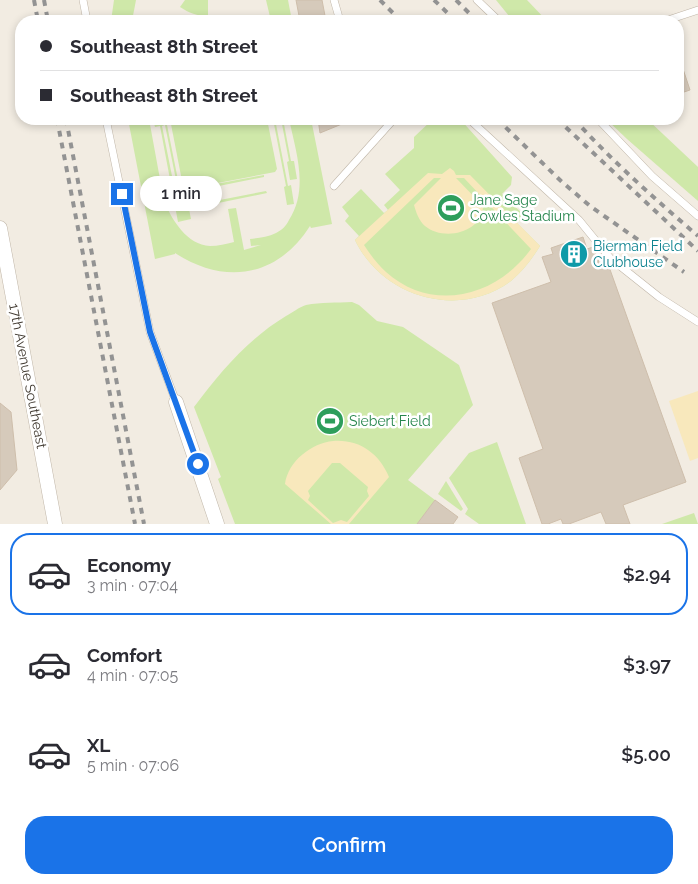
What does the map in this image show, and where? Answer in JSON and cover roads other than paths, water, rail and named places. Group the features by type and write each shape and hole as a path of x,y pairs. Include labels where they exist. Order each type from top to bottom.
{"street":[{"name":"17th Avenue Southeast","path":"0,228 56,524"},
{"path":"176,402 217,524"}],"lane":[{"path":"83,0 86,15"},
{"path":"334,0 338,15"},
{"path":"477,0 493,15"},
{"path":"683,15 698,10"},
{"path":"107,125 150,332 176,402"},
{"path":"334,186 389,125"},
{"path":"476,125 579,220 610,258 659,297 698,322"},
{"path":"604,125 652,176 698,216"}],"railway":[{"path":"34,0 37,15"},
{"path":"44,0 47,15"},
{"path":"380,0 395,15"},
{"path":"434,0 450,15"},
{"path":"456,0 471,15"},
{"path":"58,125 135,524"},
{"path":"67,125 144,524"},
{"path":"503,125 561,181 590,206 684,272"},
{"path":"563,125 698,251"},
{"path":"580,125 603,150 698,236"}],"place":[{"name":"Jane Sage Cowles Stadium","path":"451,208"},
{"name":"Bierman Field Clubhouse","path":"574,254"},
{"name":"Siebert Field","path":"330,421"}]}
